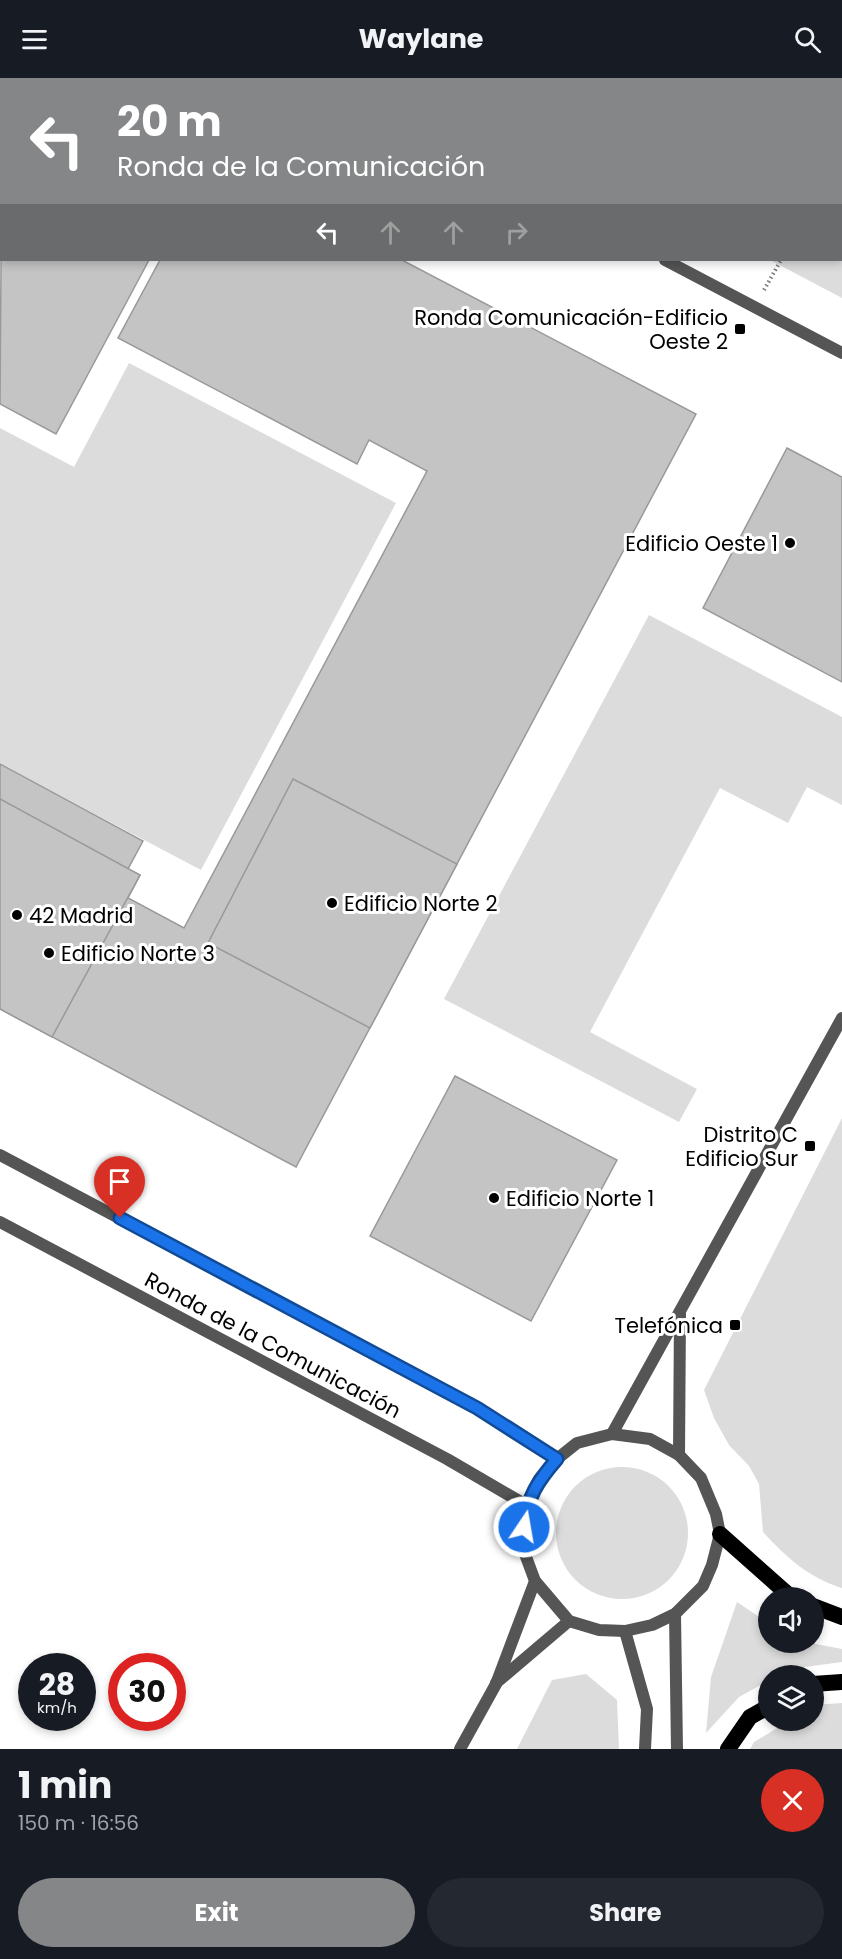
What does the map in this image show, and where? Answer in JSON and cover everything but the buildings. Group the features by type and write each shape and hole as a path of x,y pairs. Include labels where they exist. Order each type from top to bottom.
{"highway":[{"path":"720,1534 780,1587"},
{"path":"824,1610 842,1617"},
{"path":"824,1683 842,1682"},
{"path":"728,1749 750,1716 758,1712"}],"street":[{"path":"667,261 842,353"},
{"path":"612,1434 842,1018"},
{"name":"Ronda de la Comunicación","path":"0,1155 477,1408 557,1459"},
{"name":"Ronda de la Comunicación","path":"0,1222 447,1460 526,1505"},
{"path":"679,1455 680,1308"},
{"path":"612,1434 650,1439 679,1455 701,1478 716,1514 720,1534 712,1565 703,1586 675,1614 652,1625 625,1630 599,1630 569,1621 535,1581 525,1554 524,1527 526,1505 539,1479 557,1459 577,1443 612,1434"},
{"path":"460,1749 495,1684 535,1581"},
{"path":"675,1614 677,1749"},
{"path":"495,1684 569,1621"},
{"path":"625,1630 647,1709 645,1749"}],"path":[{"path":"755,306 780,261"}],"shaded area":[{"path":"772,261 842,261 842,298"},
{"path":"129,363 396,503 201,870 0,764 0,428 74,467"},
{"path":"649,615 842,717 842,805 807,787 788,823 720,788 590,1032 697,1089 679,1122 444,999"},
{"path":"842,1118 842,1588 819,1579 799,1566 763,1532 759,1484 749,1466 729,1445 714,1418 704,1390"},
{"path":"622,1467 647,1472 669,1486 683,1508 688,1533 683,1558 669,1580 647,1594 622,1599 597,1594 575,1580 561,1558 556,1533 561,1508 575,1486 597,1472"},
{"path":"737,1602 758,1616 758,1653 824,1653 824,1646 842,1649 842,1662 820,1665 758,1665 758,1687 739,1697 706,1733 711,1677"},
{"path":"586,1674 617,1700 619,1749 517,1749 552,1680"},
{"path":"842,1703 842,1749 750,1749 754,1742 772,1731 824,1731 824,1704"}],"place":[{"name":"Ronda Comunicación-Edificio Oeste 2","path":"740,329"},
{"name":"Edificio Oeste 1","path":"790,543"},
{"name":"Edificio Norte 2","path":"332,903"},
{"name":"42 Madrid","path":"17,915"},
{"name":"Edificio Norte 3","path":"49,953"},
{"name":"Distrito C Edificio Sur","path":"810,1146"},
{"name":"Edificio Norte 1","path":"494,1198"},
{"name":"Telefónica","path":"735,1325"}],"route":[{"path":"120,1218 477,1408 557,1459 539,1479 526,1505 524,1527"}]}
